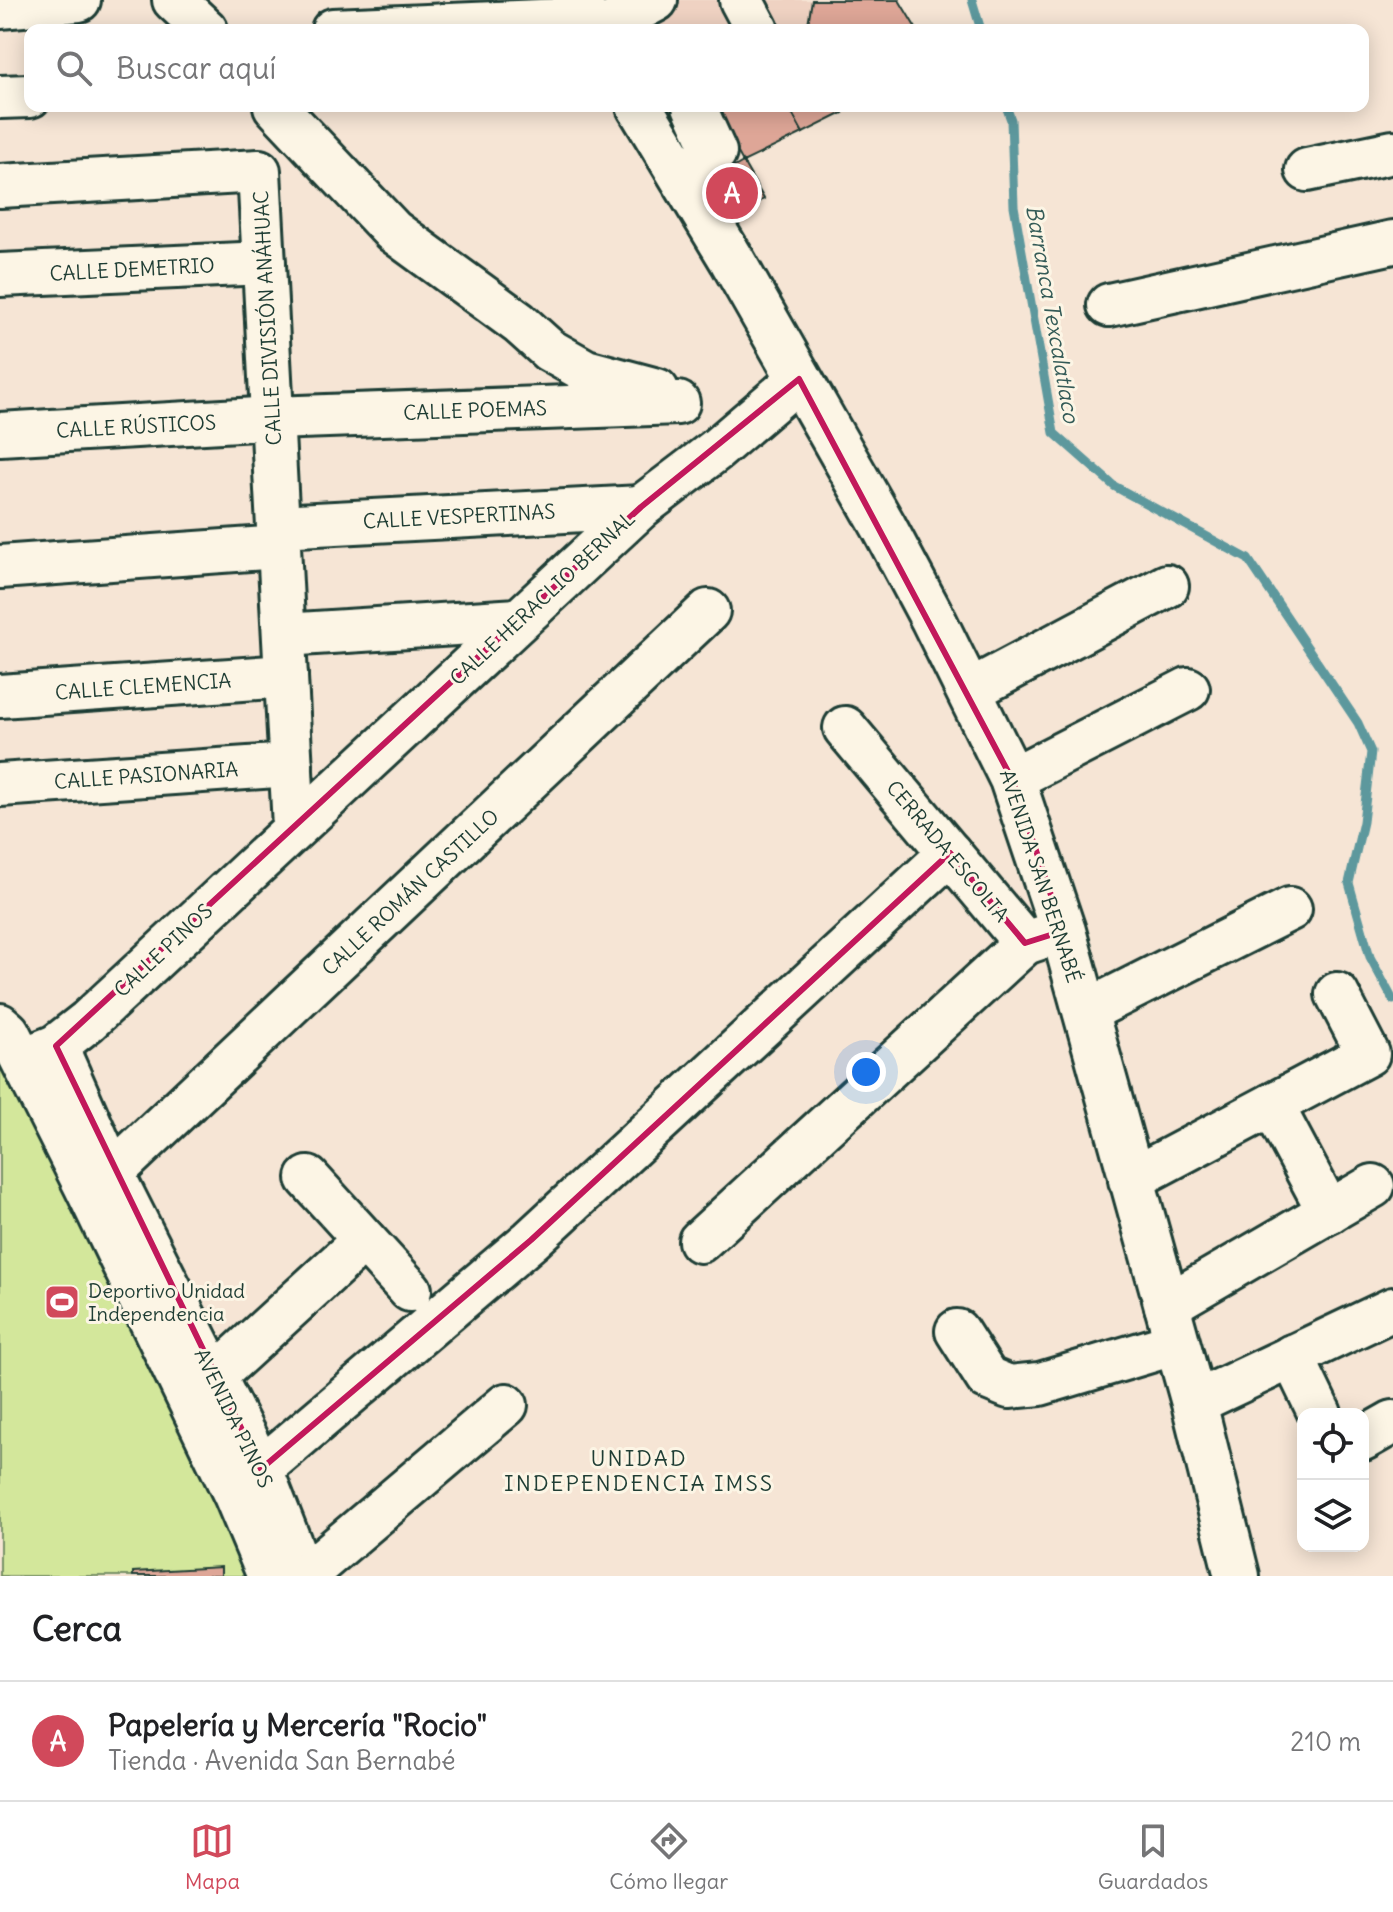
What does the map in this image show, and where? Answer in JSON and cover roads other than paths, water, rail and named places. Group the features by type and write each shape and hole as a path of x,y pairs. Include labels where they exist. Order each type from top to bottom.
{"main road":[{"name":"AVENIDA SAN BERNABÉ","path":"643,112 884,527 1012,779 1044,937 1085,1012 1194,1403 1237,1576"}],"street":[{"path":"0,7 79,0"},
{"path":"174,0 200,24"},
{"path":"487,24 589,20 656,0"},
{"path":"741,0 754,24"},
{"path":"0,97 24,96"},
{"path":"281,112 393,231 519,323 549,350 586,371 661,392 678,403 716,450"},
{"path":"681,175 715,152 697,112"},
{"path":"1307,170 1393,152"},
{"name":"CALLE DIVISIÓN ANÁHUAC","path":"0,186 259,171 285,656"},
{"path":"1109,305 1393,242"},
{"name":"CALLE DEMETRIO","path":"0,275 264,263"},
{"name":"CALLE HERACLIO BERNAL","path":"294,827 641,507 716,450 799,379"},
{"name":"CALLE POEMAS","path":"273,418 678,403"},
{"name":"CALLE RÚSTICOS","path":"0,434 273,418"},
{"name":"CALLE VESPERTINAS","path":"0,567 279,536 641,507"},
{"path":"969,691 1167,586"},
{"name":"CALLE ROMÁN CASTILLO","path":"112,1173 708,611"},
{"name":"CALLE CLEMENCIA","path":"0,696 518,620"},
{"path":"285,656 294,827"},
{"path":"1012,779 1188,689"},
{"name":"CERRADA ESCOLTA","path":"845,728 950,853 1044,937"},
{"name":"CALLE PASIONARIA","path":"0,785 291,765"},
{"name":"CALLE PINOS","path":"39,1052 88,1021 294,827"},
{"path":"261,1469 531,1240 950,853"},
{"path":"1085,1012 1290,909"},
{"path":"700,1241 1044,937"},
{"path":"1130,1180 1368,1054 1337,994"},
{"path":"0,1025 39,1052"},
{"name":"AVENIDA PINOS","path":"39,1052 112,1173 261,1469 303,1576"},
{"name":"AVENIDA PINOS","path":"39,1052 269,1576"},
{"path":"1272,1105 1329,1212"},
{"path":"308,1178 410,1290"},
{"path":"957,1331 987,1378 1009,1387 1040,1384 1171,1324 1329,1212 1373,1186"},
{"path":"214,1377 364,1240"},
{"path":"1194,1403 1393,1309"},
{"path":"1292,1356 1317,1408"},
{"path":"303,1576 506,1405"},
{"path":"1369,1436 1393,1422"}],"waterway":[{"name":"Barranca Texcalatlaco","path":"972,0 979,24"},
{"name":"Barranca Texcalatlaco","path":"1008,112 1014,206 1054,433 1114,486 1248,559 1358,723 1371,752 1363,822 1349,883 1370,957 1393,1000"}],"place":[{"name":"Papelería y Mercería \"Rocio\"","path":"732,193"},
{"name":"Deportivo Unidad Independencia","path":"62,1302"}],"district":[{"name":"UNIDAD INDEPENDENCIA IMSS","path":"639,1470"}]}
